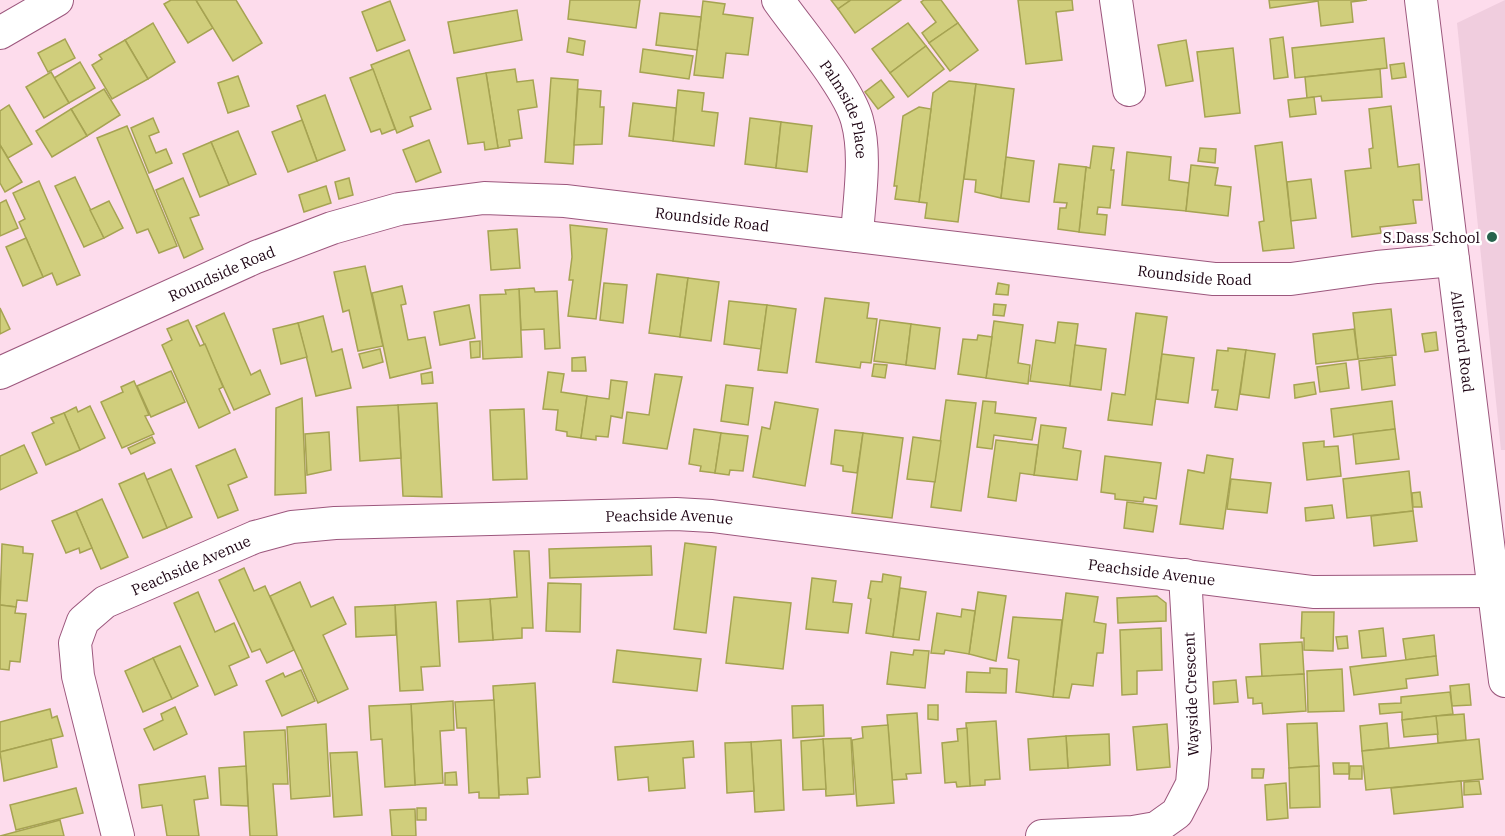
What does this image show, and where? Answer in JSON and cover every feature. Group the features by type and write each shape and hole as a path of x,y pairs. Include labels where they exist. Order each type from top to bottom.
{"street":[{"path":"0,33 57,0"},
{"name":"Palmside Place","path":"778,0 847,98 857,119 862,148 857,236"},
{"path":"1116,0 1129,90"},
{"name":"Allerford Road","path":"1421,0 1505,681"},
{"name":"Roundside Road","path":"0,373 256,257 332,228 399,209 484,198 565,201 1214,279 1291,279 1377,267 1453,260"},
{"name":"Peachside Avenue","path":"118,836 78,676 75,643 83,621 105,602 255,537 292,527 335,523 676,514 712,516 1313,592 1494,591"},
{"name":"Wayside Crescent","path":"1042,836 1133,832 1156,828 1177,813 1192,784 1195,748 1185,575"}],"shaded area":[{"name":"S.Dass School","path":"1505,0 1505,450 1501,450 1457,23"}],"building":[{"path":"171,0 196,0 213,28 188,43 164,4"},
{"path":"196,0 236,0 262,43 233,61"},
{"path":"570,0 640,0 636,28 568,19"},
{"path":"831,0 851,0 838,9"},
{"path":"851,0 901,0 855,33 838,9"},
{"path":"941,0 958,23 929,43 922,33 936,22 921,2"},
{"path":"1018,0 1072,0 1073,10 1056,12 1062,60 1026,64"},
{"path":"1269,0 1318,0 1318,1 1270,8"},
{"path":"1318,0 1367,0 1351,2 1353,22 1321,26"},
{"path":"390,1 405,40 377,51 362,12"},
{"path":"703,1 725,4 723,14 753,18 748,55 726,53 723,78 694,75"},
{"path":"517,10 522,40 454,53 448,22"},
{"path":"660,13 701,17 697,50 656,45"},
{"path":"153,23 175,62 148,79 125,40"},
{"path":"908,23 926,46 890,73 872,49"},
{"path":"958,23 978,50 950,71 929,43"},
{"path":"1283,37 1288,77 1274,79 1270,39"},
{"path":"569,38 585,41 583,55 567,52"},
{"path":"1384,38 1387,68 1295,78 1292,48"},
{"path":"65,39 75,58 48,72 38,53"},
{"path":"125,40 148,79 112,99 92,65 102,59 99,55"},
{"path":"1186,40 1193,81 1166,86 1158,45"},
{"path":"926,46 944,69 908,97 890,73"},
{"path":"1233,48 1240,113 1205,117 1197,52"},
{"path":"643,49 693,56 689,79 640,72"},
{"path":"409,50 431,109 410,117 413,126 397,133 371,65"},
{"path":"80,62 95,88 69,103 54,78"},
{"path":"1404,63 1406,77 1392,79 1390,65"},
{"path":"373,69 395,129 382,134 380,129 371,132 350,78"},
{"path":"515,69 517,82 533,80 537,107 518,110 522,138 509,140 510,146 498,148 486,73"},
{"path":"1380,69 1382,97 1322,101 1321,96 1307,98 1305,77"},
{"path":"51,72 69,103 44,118 26,87"},
{"path":"486,73 498,148 485,150 484,142 468,144 457,78"},
{"path":"238,76 249,106 228,113 218,83"},
{"path":"551,78 578,80 573,164 545,162"},
{"path":"881,80 894,97 878,109 865,92"},
{"path":"949,81 976,84 958,222 925,218 927,203 919,202 933,93"},
{"path":"976,84 1014,89 1001,198 975,192 976,180 964,179"},
{"path":"104,89 120,115 87,136 71,109"},
{"path":"578,89 601,91 600,107 604,107 602,144 574,145"},
{"path":"678,90 704,93 702,111 718,113 714,146 673,141"},
{"path":"325,95 345,150 317,161 297,106"},
{"path":"1314,97 1316,114 1290,117 1288,100"},
{"path":"633,103 676,108 673,141 629,136"},
{"path":"9,105 32,144 8,158 0,145 0,111"},
{"path":"1391,106 1398,167 1419,164 1422,200 1413,200 1416,223 1380,227 1381,233 1352,237 1345,171 1371,168 1369,149 1373,148 1369,109"},
{"path":"919,107 931,109 919,202 895,199 897,186 894,186 903,116"},
{"path":"71,109 87,136 52,157 36,131"},
{"path":"153,118 159,132 149,136 156,153 166,149 172,163 149,173 131,128"},
{"path":"750,118 781,122 776,168 745,164"},
{"path":"302,120 317,161 288,172 272,132"},
{"path":"781,122 812,126 807,172 776,168"},
{"path":"127,126 177,246 159,253 148,229 137,233 97,138"},
{"path":"238,131 256,174 229,185 211,142"},
{"path":"429,140 441,172 416,182 403,150"},
{"path":"211,142 229,185 200,197 183,154"},
{"path":"1282,142 1294,248 1263,251 1259,222 1264,221 1255,146"},
{"path":"0,145 22,182 5,192 0,183"},
{"path":"1093,146 1114,148 1110,208 1098,207 1097,214 1107,215 1105,235 1079,232 1086,167 1090,168"},
{"path":"1200,148 1216,149 1215,163 1198,161"},
{"path":"1127,152 1171,157 1169,180 1189,183 1186,211 1122,205"},
{"path":"1006,157 1034,161 1029,202 1001,198"},
{"path":"1059,164 1086,167 1079,232 1058,229 1060,208 1066,208 1067,203 1054,202"},
{"path":"1191,165 1218,168 1215,185 1231,187 1228,216 1186,211"},
{"path":"75,177 104,238 84,247 55,186"},
{"path":"183,178 199,215 190,218 203,249 184,258 156,190"},
{"path":"349,178 353,195 339,199 335,182"},
{"path":"1311,179 1316,218 1291,221 1287,182"},
{"path":"39,181 80,275 57,285 52,273 43,277 19,222 25,219 13,193"},
{"path":"326,186 331,203 304,212 299,195"},
{"path":"6,200 18,228 0,236 0,203"},
{"path":"109,201 123,228 104,238 90,210"},
{"path":"570,225 607,229 596,319 568,316 573,280 569,280 572,257"},
{"path":"517,229 520,268 491,270 488,231"},
{"path":"26,238 43,277 23,286 6,247"},
{"path":"365,266 383,346 358,351 349,310 343,312 334,272"},
{"path":"657,274 688,278 680,337 649,333"},
{"path":"688,278 719,282 711,341 680,337"},
{"path":"604,283 627,285 623,323 600,320"},
{"path":"998,283 1009,285 1008,295 996,294"},
{"path":"402,286 406,304 401,305 408,340 425,337 431,368 390,378 372,293"},
{"path":"534,288 535,292 557,291 560,348 545,349 544,329 521,330 519,289"},
{"path":"519,289 522,357 483,359 480,295 506,294 505,290"},
{"path":"825,298 869,303 867,318 877,319 871,363 861,362 860,368 816,362"},
{"path":"729,301 767,305 761,349 724,344"},
{"path":"994,304 1006,305 1004,316 993,315"},
{"path":"469,305 475,338 440,345 434,312"},
{"path":"767,305 796,309 787,373 758,370"},
{"path":"0,308 10,329 0,334"},
{"path":"1391,309 1396,355 1358,359 1353,313"},
{"path":"224,313 251,375 260,370 270,394 234,410 196,326"},
{"path":"1136,313 1167,317 1152,425 1108,420 1112,393 1125,395"},
{"path":"323,316 332,352 342,349 351,388 316,396 298,323"},
{"path":"188,320 200,346 205,344 223,387 219,389 230,413 199,428 162,345 172,340 167,329"},
{"path":"880,320 911,324 906,365 874,361"},
{"path":"994,321 1023,325 1018,363 1030,365 1028,384 986,378"},
{"path":"1058,322 1078,324 1070,386 1030,381 1036,340 1055,343"},
{"path":"298,323 307,357 281,364 273,329"},
{"path":"911,324 940,328 935,369 906,365"},
{"path":"1354,329 1358,359 1316,364 1313,334"},
{"path":"1436,332 1438,350 1425,352 1422,334"},
{"path":"978,335 992,337 986,378 958,374 963,339 977,340"},
{"path":"480,341 480,357 471,358 470,342"},
{"path":"1075,345 1106,349 1101,390 1070,386"},
{"path":"1228,348 1246,350 1237,410 1215,407 1218,390 1212,390 1217,350 1228,351"},
{"path":"380,349 383,362 363,368 359,354"},
{"path":"1246,350 1275,354 1269,398 1240,394"},
{"path":"1162,354 1194,358 1188,403 1156,399"},
{"path":"585,357 586,371 572,371 572,358"},
{"path":"1392,357 1395,385 1362,390 1359,361"},
{"path":"1346,363 1349,388 1320,392 1317,367"},
{"path":"874,364 887,365 885,378 872,376"},
{"path":"171,371 185,402 151,417 137,386"},
{"path":"432,372 433,383 422,384 421,374"},
{"path":"548,372 564,374 561,392 587,396 581,438 567,436 567,432 556,430 558,410 543,409"},
{"path":"655,374 682,377 667,449 623,443 627,412 649,415"},
{"path":"611,380 627,382 622,418 611,416 608,437 596,436 596,440 581,438 587,396 609,399"},
{"path":"134,381 149,415 145,416 154,434 122,448 101,402 123,392 121,387"},
{"path":"1314,382 1316,394 1295,398 1294,385"},
{"path":"726,385 753,388 748,425 721,421"},
{"path":"302,398 306,493 275,495 276,408"},
{"path":"946,400 976,403 961,511 931,507"},
{"path":"983,401 996,402 995,413 1036,418 1032,440 994,435 992,449 977,447"},
{"path":"1392,401 1395,429 1334,437 1331,409"},
{"path":"775,402 818,409 805,486 753,477 762,427 770,429"},
{"path":"437,403 442,497 403,496 398,405"},
{"path":"398,405 401,458 360,461 357,407"},
{"path":"90,406 105,438 80,450 64,413 76,407 78,412"},
{"path":"524,409 527,479 493,480 490,410"},
{"path":"64,413 80,450 46,465 32,433 54,423 51,418"},
{"path":"1041,425 1066,428 1063,448 1081,451 1077,480 1034,475"},
{"path":"694,429 721,433 715,473 700,471 701,466 689,464"},
{"path":"1395,429 1399,459 1356,464 1353,434"},
{"path":"835,430 863,433 857,473 843,471 843,466 831,464"},
{"path":"329,432 331,470 307,475 305,434"},
{"path":"721,433 748,436 743,471 730,470 729,475 715,473"},
{"path":"863,433 903,438 892,518 852,513"},
{"path":"152,437 155,443 131,454 128,448"},
{"path":"913,437 941,441 935,482 907,479"},
{"path":"996,440 1038,445 1034,475 1020,473 1016,501 988,497"},
{"path":"1324,441 1324,447 1338,446 1341,476 1307,480 1303,443"},
{"path":"24,445 37,473 0,490 0,456"},
{"path":"235,449 247,477 228,485 238,510 218,518 196,466"},
{"path":"1207,455 1233,459 1223,529 1180,524 1188,470 1204,473"},
{"path":"1105,456 1161,463 1156,499 1144,497 1143,502 1115,499 1115,494 1101,492"},
{"path":"171,469 192,517 167,528 146,480"},
{"path":"1409,471 1413,511 1347,518 1343,479"},
{"path":"144,473 167,528 143,538 119,484"},
{"path":"1231,479 1271,483 1267,513 1227,509"},
{"path":"1420,492 1422,507 1413,507 1412,493"},
{"path":"102,499 128,557 101,569 76,511"},
{"path":"1127,502 1157,506 1153,532 1124,528"},
{"path":"1332,505 1334,518 1306,521 1305,508"},
{"path":"76,511 92,548 80,553 79,548 66,553 52,521"},
{"path":"1413,511 1417,541 1374,546 1371,516"},
{"path":"685,543 716,547 706,633 674,629"},
{"path":"2,544 23,547 23,553 33,554 27,601 17,600 16,607 0,605"},
{"path":"651,546 652,575 550,578 549,549"},
{"path":"514,551 529,551 533,628 522,628 522,638 493,640 490,599 517,597"},
{"path":"244,568 254,591 265,586 294,650 267,663 260,649 252,652 219,580"},
{"path":"883,574 901,577 893,637 866,633 871,581 882,582"},
{"path":"812,578 836,581 833,602 852,604 848,633 806,629"},
{"path":"300,582 311,607 333,597 346,624 323,635 348,689 318,703 270,596"},
{"path":"548,583 581,584 580,632 546,631"},
{"path":"900,588 926,592 919,640 893,637"},
{"path":"198,592 215,632 234,623 249,657 229,666 237,685 215,695 174,603"},
{"path":"978,592 1006,596 996,661 969,654"},
{"path":"1066,593 1098,597 1094,622 1106,624 1103,653 1097,653 1093,686 1072,684 1069,698 1053,697"},
{"path":"1157,596 1166,603 1166,621 1118,623 1117,598"},
{"path":"734,597 791,603 783,669 726,663"},
{"path":"490,599 493,640 459,642 457,601"},
{"path":"436,602 440,666 421,667 423,690 400,691 395,605"},
{"path":"0,605 16,607 15,613 26,614 20,662 10,661 9,670 0,669"},
{"path":"395,605 396,635 356,637 355,607"},
{"path":"962,609 975,611 969,654 945,650 944,654 931,653 937,613 961,617"},
{"path":"1302,612 1334,612 1333,651 1304,650 1304,638 1301,638"},
{"path":"1013,617 1062,620 1053,697 1016,692 1019,660 1008,658"},
{"path":"1161,628 1162,670 1137,671 1137,694 1122,695 1120,630"},
{"path":"1383,628 1386,656 1362,658 1359,631"},
{"path":"1434,635 1436,656 1406,660 1403,639"},
{"path":"1347,636 1348,648 1338,649 1336,637"},
{"path":"1302,642 1304,674 1262,677 1260,644"},
{"path":"180,646 198,686 172,699 153,658"},
{"path":"617,650 701,659 697,691 613,682"},
{"path":"914,650 929,651 925,688 887,684 891,652 913,655"},
{"path":"1436,656 1438,675 1406,679 1407,688 1354,695 1350,667"},
{"path":"153,658 172,699 143,712 125,671"},
{"path":"990,668 1007,669 1006,693 966,692 967,672 990,673"},
{"path":"1342,669 1344,711 1308,712 1307,671"},
{"path":"301,670 315,701 282,716 266,681 283,673 285,677"},
{"path":"1304,674 1306,711 1263,714 1262,703 1253,704 1253,698 1248,698 1246,677"},
{"path":"1236,680 1238,702 1214,704 1213,682"},
{"path":"535,683 540,777 527,778 528,794 499,795 493,686"},
{"path":"1469,684 1471,705 1452,706 1450,686"},
{"path":"1450,692 1453,714 1402,720 1402,712 1380,714 1379,704 1401,703 1401,697"},
{"path":"494,700 499,798 479,798 479,792 469,793 466,728 457,728 455,702"},
{"path":"453,701 454,730 440,731 443,783 415,785 411,704"},
{"path":"411,704 415,785 385,787 382,739 371,740 369,706"},
{"path":"823,705 824,736 793,738 792,706"},
{"path":"928,705 938,705 938,720 928,719"},
{"path":"175,707 187,734 154,750 144,729 163,720 161,714"},
{"path":"50,709 52,718 57,716 63,736 0,752 0,722"},
{"path":"917,713 921,773 906,774 907,779 892,780 887,715"},
{"path":"1464,714 1466,740 1438,743 1436,716"},
{"path":"1436,716 1438,734 1404,737 1402,720"},
{"path":"996,721 1000,779 985,780 985,785 970,786 966,723"},
{"path":"1317,723 1319,766 1289,768 1287,724"},
{"path":"1387,723 1389,748 1362,751 1360,726"},
{"path":"326,724 330,796 291,799 287,727"},
{"path":"1167,724 1170,767 1137,770 1133,727"},
{"path":"888,725 894,803 857,806 852,740 863,738 862,727"},
{"path":"967,728 970,786 957,787 956,782 945,783 942,743 958,741 957,729"},
{"path":"285,730 288,784 273,784 277,836 250,836 244,732"},
{"path":"1109,734 1110,765 1068,768 1066,736"},
{"path":"1066,736 1068,768 1030,770 1028,739"},
{"path":"851,738 854,794 826,796 823,739"},
{"path":"51,739 57,767 4,781 0,752"},
{"path":"823,739 826,789 803,790 801,741"},
{"path":"1479,739 1483,779 1366,790 1362,751"},
{"path":"781,740 784,810 755,812 751,742"},
{"path":"693,741 694,757 683,758 685,788 649,791 648,777 618,780 615,747"},
{"path":"751,742 754,791 727,793 725,743"},
{"path":"357,752 362,815 334,817 330,753"},
{"path":"1333,763 1349,763 1349,774 1334,774"},
{"path":"246,766 248,806 221,805 219,768"},
{"path":"1319,766 1320,807 1290,808 1289,768"},
{"path":"1350,766 1362,766 1362,779 1349,779"},
{"path":"1252,769 1264,769 1263,778 1252,778"},
{"path":"456,772 457,785 445,785 445,773"},
{"path":"205,776 208,798 194,800 199,836 167,836 162,805 142,808 139,785"},
{"path":"1461,781 1463,807 1394,814 1391,788"},
{"path":"1479,781 1481,794 1464,795 1464,782"},
{"path":"1286,783 1288,818 1267,820 1265,785"},
{"path":"76,788 83,813 16,830 10,805"},
{"path":"417,808 426,808 426,820 417,820"},
{"path":"415,809 416,836 392,836 390,810"},
{"path":"60,820 64,836 0,836"}],"place":[{"name":"S.Dass School","path":"1492,237"}]}
